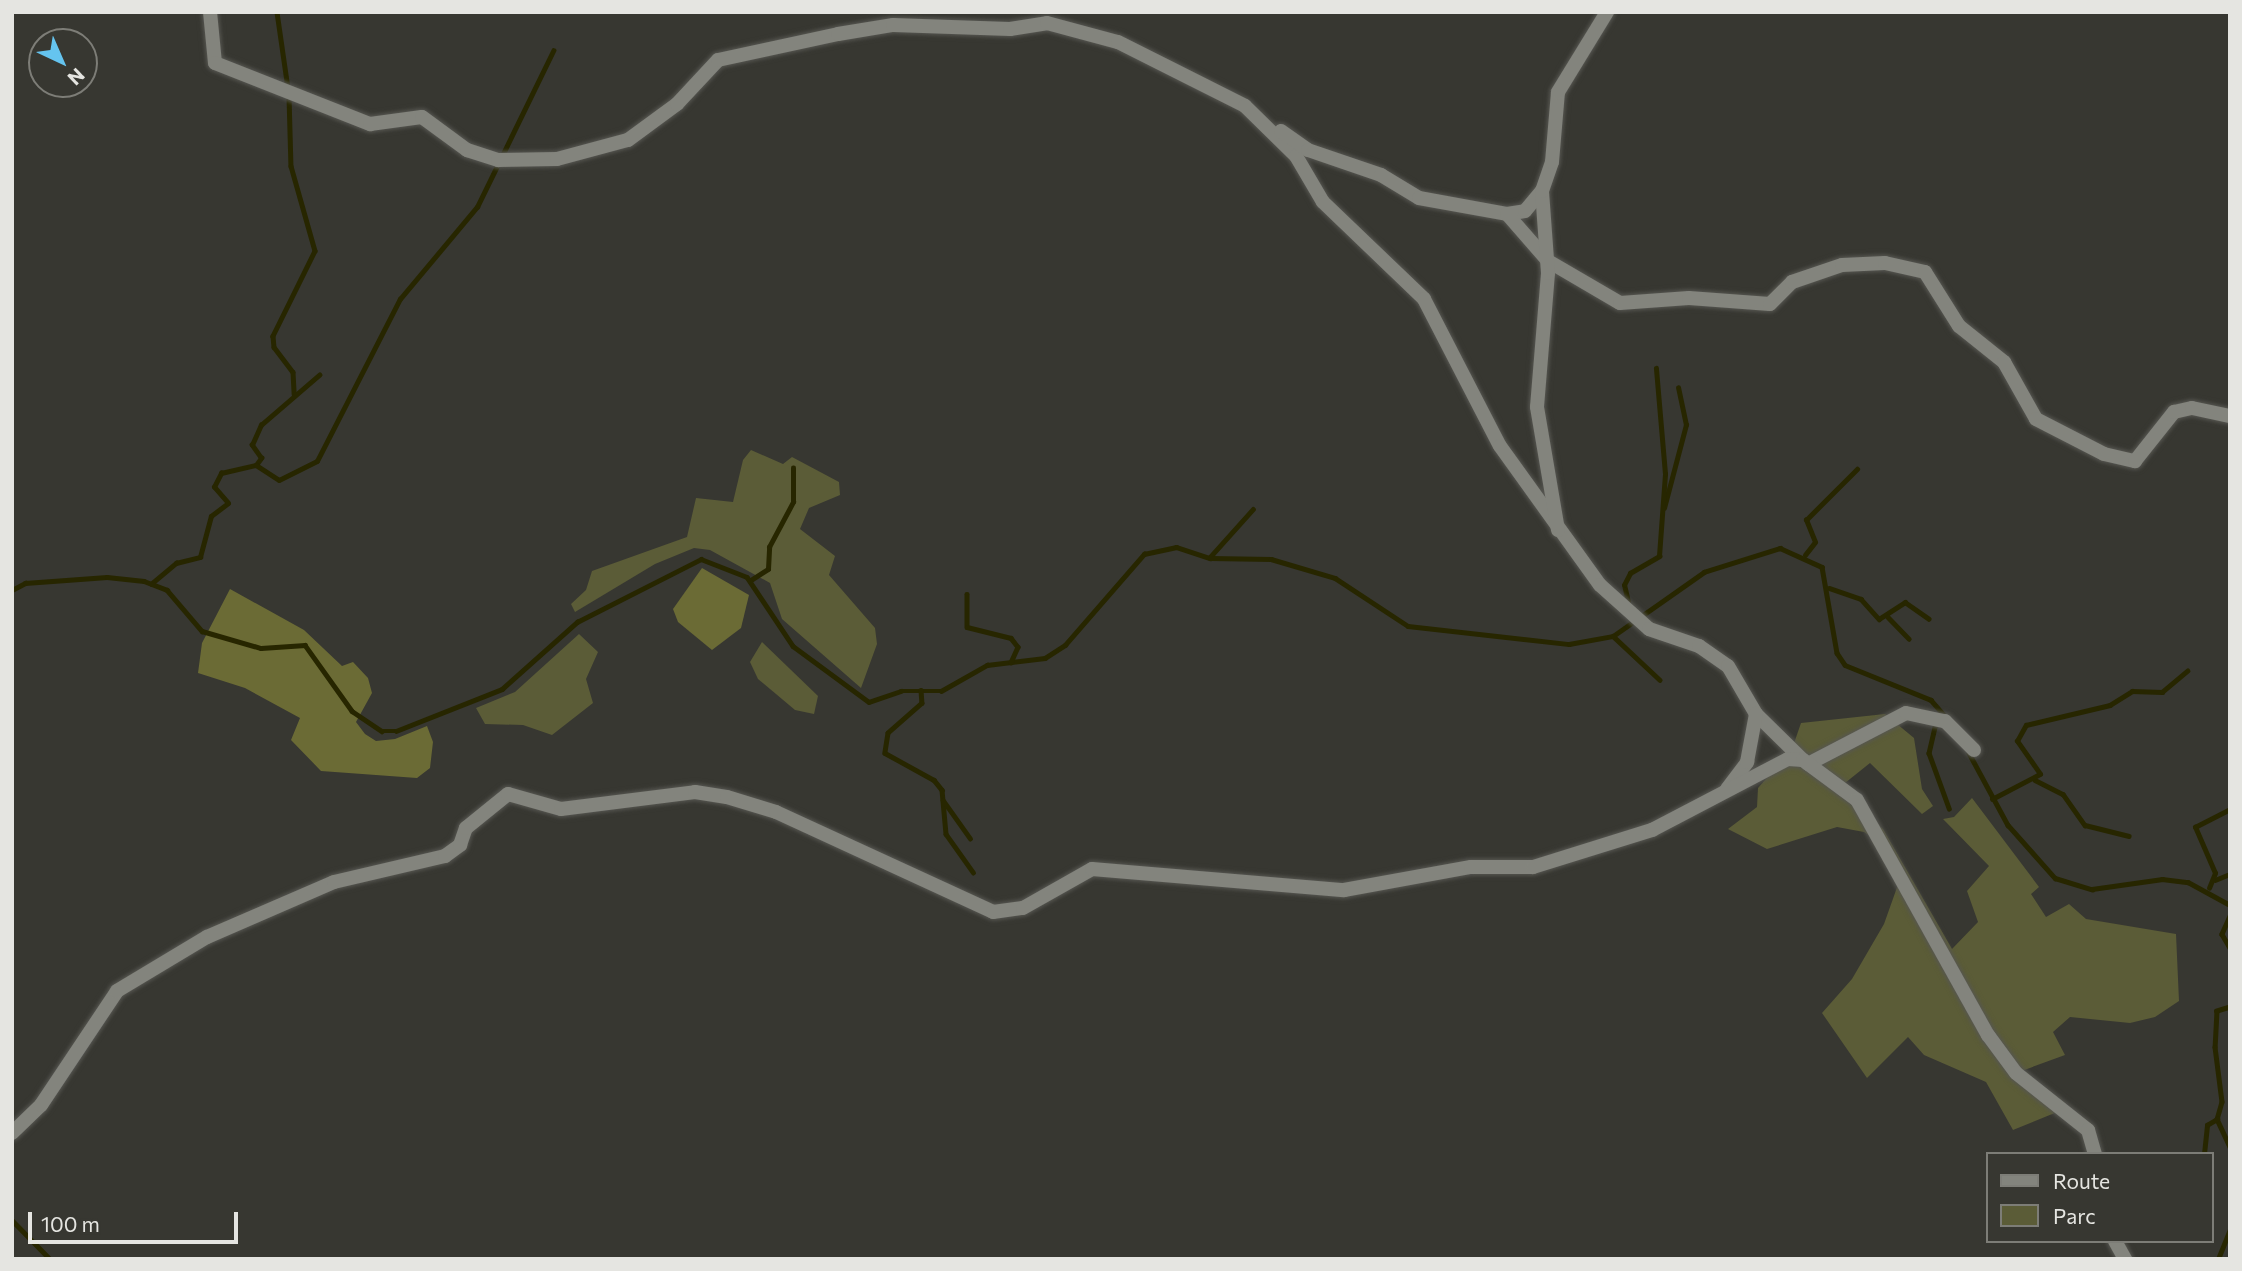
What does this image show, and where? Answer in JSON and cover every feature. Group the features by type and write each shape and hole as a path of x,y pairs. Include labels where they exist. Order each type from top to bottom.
{"street":[{"path":"210,12 215,63 370,124 422,117 467,150 498,160 557,159 628,140 677,104 719,60 893,25 1010,29 1042,18 1118,42 1245,106 1308,150 1381,175 1419,198 1507,214 1525,211 1542,191 1552,162 1551,113 1558,92 1608,12"},
{"path":"1245,106 1297,156 1323,202 1350,231 1424,299 1500,446 1558,530 1629,615 1728,666 1756,714 1805,762 1857,800 1988,1035 2016,1073 2088,1130 2094,1152"},
{"path":"1542,191 1548,261 1537,407 1558,530"},
{"path":"1507,214 1548,261 1609,299 1632,304 1689,298 1770,304 1792,282 1842,265 1885,263 1925,272 1959,326 2004,362 2036,419 2104,454 2135,461 2174,412 2192,408 2230,416"},
{"path":"12,1133 41,1105 117,991 207,937 334,882 445,856 460,845 466,828 508,794 561,809 695,792 727,797 785,816 993,912 1023,908 1092,869 1344,890 1471,867 1533,867 1653,830 1777,764 1805,762 1906,713 1945,721 1974,750"},
{"path":"1723,794 1747,762 1756,714"},
{"path":"2116,1243 2125,1259"}],"green space":[{"path":"751,450 783,464 792,457 839,482 840,495 809,508 800,529 835,556 829,575 875,628 877,644 861,688 782,619 770,583 710,550 694,548 655,564 575,612 571,604 586,590 592,571 687,537 696,498 733,502 743,460"},
{"path":"579,634 598,652 586,679 593,703 552,735 523,725 485,724 476,708 515,692"},
{"path":"762,642 818,696 814,714 795,710 758,679 750,662"},
{"path":"1885,714 1914,738 1922,789 1933,806 1922,814 1870,763 1840,787 1883,829 1952,949 1978,922 1967,891 1989,866 1943,819 1954,817 1972,798 2039,887 2031,894 2046,917 2069,904 2086,919 2176,934 2179,1001 2155,1017 2130,1023 2070,1017 2053,1032 2065,1055 2016,1073 2067,1108 2013,1130 1986,1082 1924,1055 1908,1037 1867,1078 1822,1013 1852,979 1884,924 1900,879 1883,844 1864,832 1837,827 1767,849 1728,829 1757,807 1758,788 1792,749 1801,723"}],"shaded area":[{"path":"702,568 749,595 741,628 712,650 678,622 673,609"},
{"path":"230,589 304,630 342,666 353,662 368,678 372,693 356,722 365,734 376,741 395,739 427,726 433,742 430,768 417,778 321,771 291,740 300,718 245,688 198,673 202,643"}],"waterway":[{"path":"277,12 288,88"},
{"path":"151,584 176,563 200,557 211,516 228,503 214,487 221,473 256,465 279,480 317,461 400,299 477,207 553,51"},
{"path":"289,96 291,166 315,251 273,336 274,347 293,372 294,394"},
{"path":"1628,602 1624,585 1630,573 1659,556 1665,474 1656,368"},
{"path":"256,465 261,458 252,445 261,425 319,375"},
{"path":"1664,508 1686,425 1678,388"},
{"path":"751,580 768,569 769,547 793,502 793,468"},
{"path":"1805,555 1815,542 1806,520 1857,469"},
{"path":"1210,557 1253,509"},
{"path":"12,590 25,583 107,577 144,581 167,590 202,631 261,648 305,645 352,711 382,731 396,731 502,689 577,622 701,559 747,577 793,646 869,702 901,691 941,691 987,665 1045,658 1065,645 1144,554 1176,547 1210,558 1271,559 1335,578 1408,626 1569,644 1613,636 1704,572 1780,548 1822,567 1837,653 1845,665 1931,700 1945,716"},
{"path":"1829,588 1861,599 1879,619 1905,602 1929,619"},
{"path":"967,594 967,627 1011,638 1018,647 1011,663"},
{"path":"1888,617 1909,639"},
{"path":"1613,636 1660,680"},
{"path":"1992,799 2040,774 2017,741 2026,725 2110,705 2132,691 2162,692 2187,671"},
{"path":"921,690 922,703 888,733 885,753 934,780 942,790 946,834 973,872"},
{"path":"1936,723 1929,753 1949,808"},
{"path":"1969,753 2008,825 2055,878 2092,889 2162,879 2188,882 2230,905"},
{"path":"2035,780 2063,794 2085,825 2129,836"},
{"path":"943,800 970,838"},
{"path":"2209,888 2215,873 2195,827 2230,809"},
{"path":"2215,880 2230,874"},
{"path":"2230,916 2222,934 2230,948"},
{"path":"2230,1007 2217,1011 2215,1047 2222,1102 2217,1119 2230,1147"},
{"path":"2204,1152 2207,1125 2217,1119"},
{"path":"12,1220 50,1259"},
{"path":"2218,1259 2230,1229"}]}
